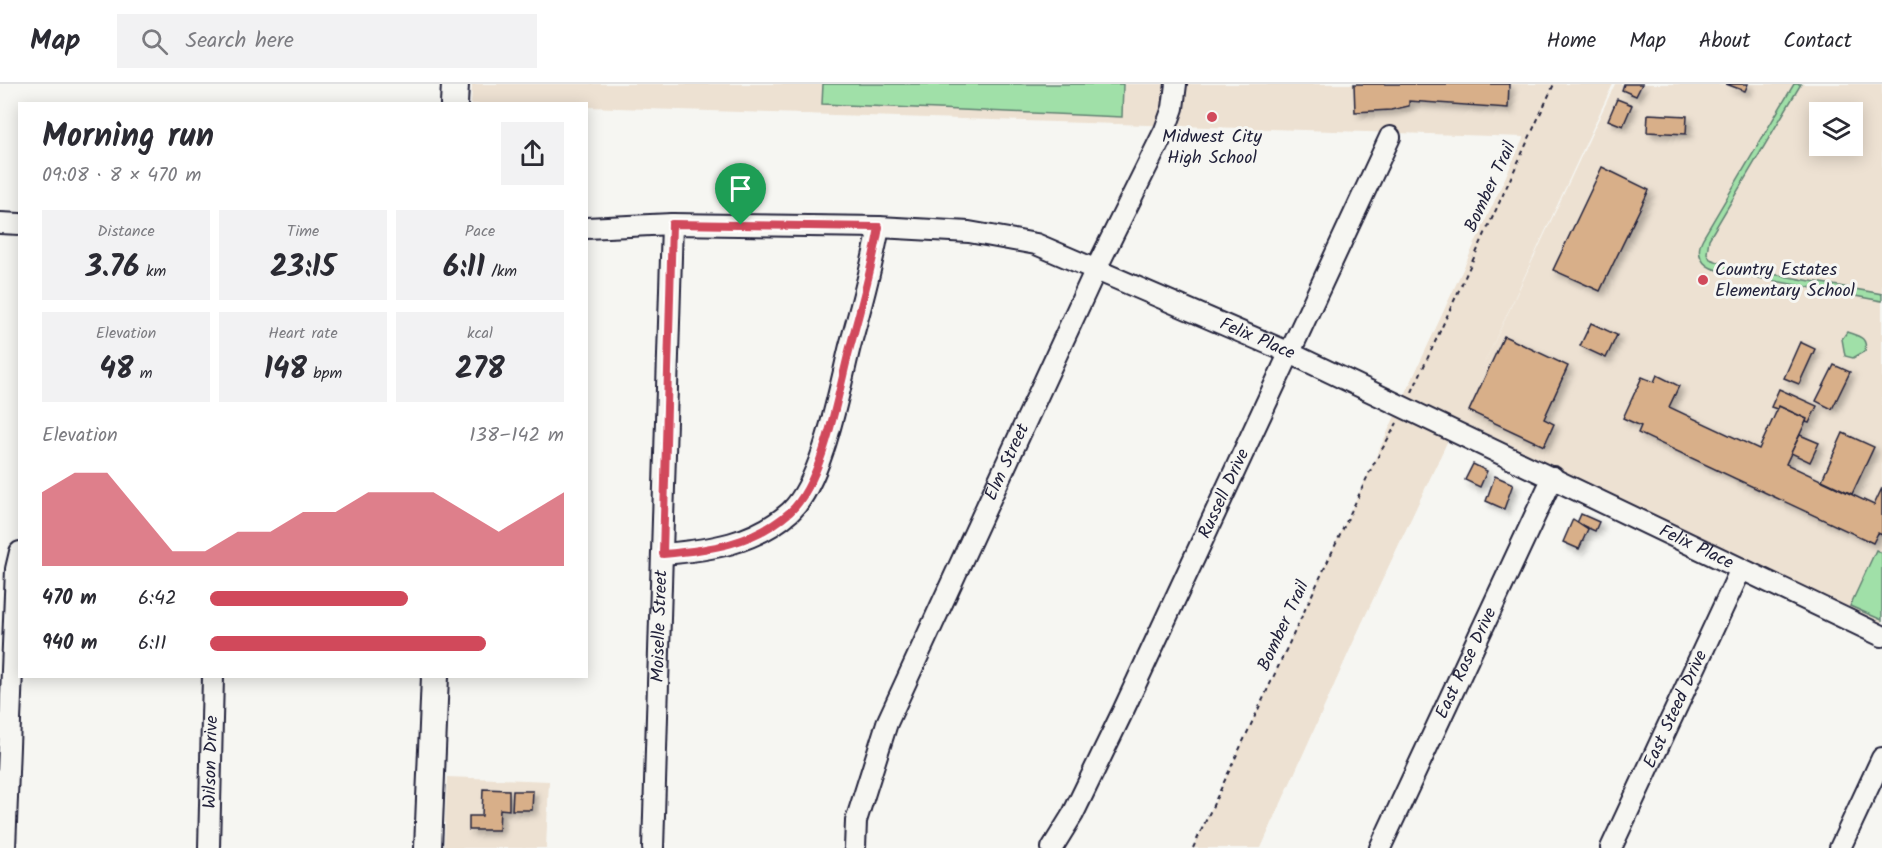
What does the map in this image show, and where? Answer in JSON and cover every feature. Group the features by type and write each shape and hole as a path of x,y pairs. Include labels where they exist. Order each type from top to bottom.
{"main road":[{"path":"454,102 455,84"},
{"path":"428,848 435,678"}],"street":[{"name":"Elm Street","path":"855,848 856,821 888,723 1096,269 1166,130 1173,108 1176,84"},
{"name":"Russell Drive","path":"1052,848 1072,814 1123,711 1390,137"},
{"path":"0,223 18,224"},
{"name":"Felix Place","path":"588,228 672,224 879,227 1001,236 1036,244 1290,353 1552,477 1740,571 1882,636"},
{"name":"Moiselle Street","path":"653,848 672,224"},
{"path":"663,554 746,541 792,510 814,474 828,430 879,227"},
{"name":"East Rose Drive","path":"1380,848 1552,477"},
{"path":"5,848 18,560"},
{"name":"East Steed Drive","path":"1611,848 1740,571"},
{"name":"Wilson Drive","path":"209,848 213,678"},
{"path":"1840,848 1882,758"}],"path":[{"name":"Bomber Trail","path":"1410,396 1554,84"},
{"name":"Bomber Trail","path":"1193,848 1372,467 1401,417"}],"shaded area":[{"name":"Country Estates Elementary School","path":"472,84 1613,84 1479,375 1615,84 1882,84 1882,624 1458,420 1404,397 1524,137 588,107 588,102 471,102"},
{"path":"1396,414 1449,438 1361,625 1261,848 1193,848"},
{"path":"447,777 549,781 546,848 444,848"}],"green space":[{"path":"823,84 1123,84 1122,117 822,104"},
{"path":"1794,84 1801,84 1709,239 1707,253 1710,259 1729,266 1882,294 1882,301 1717,270 1703,262 1701,258 1700,249 1703,238"},
{"path":"1847,332 1864,340 1866,346 1865,351 1853,358 1845,356 1842,339"},
{"path":"1876,550 1882,553 1882,620 1850,606"}],"building":[{"path":"1354,84 1509,84 1508,108 1409,101 1409,106 1391,110 1355,112"},
{"path":"1624,84 1642,84 1636,96 1622,90"},
{"path":"1726,84 1748,84 1745,91"},
{"path":"1617,99 1632,105 1623,126 1608,120"},
{"path":"1648,114 1687,116 1686,134 1647,132"},
{"path":"1602,167 1649,190 1600,291 1553,270"},
{"path":"1591,323 1617,335 1606,358 1580,346"},
{"path":"1504,336 1568,366 1544,419 1554,424 1544,446 1469,411"},
{"path":"1800,342 1815,349 1799,384 1784,378"},
{"path":"1834,365 1850,372 1832,409 1816,401"},
{"path":"1657,375 1679,386 1669,407 1759,449 1779,406 1807,419 1786,464 1874,505 1882,488 1882,535 1878,533 1873,543 1638,433 1641,426 1623,418 1642,377 1654,382"},
{"path":"1779,389 1817,406 1809,423 1806,422 1807,419 1779,406 1777,409 1771,407"},
{"path":"1843,433 1874,447 1852,494 1822,480"},
{"path":"1800,435 1819,443 1810,462 1791,453"},
{"path":"1473,464 1487,471 1480,487 1465,480"},
{"path":"1495,476 1513,484 1504,509 1486,501"},
{"path":"1581,514 1599,522 1595,531 1577,523"},
{"path":"1573,519 1588,529 1579,549 1563,542"},
{"path":"483,789 509,790 509,810 500,809 499,830 469,830 469,816 482,816"},
{"path":"513,791 533,791 532,810 512,810"}],"place":[{"name":"Midwest City High School","path":"1212,117"},
{"name":"Country Estates Elementary School","path":"1703,280"}],"route":[{"path":"672,224 741,225 879,227 875,251 828,430 814,474 792,510 770,527 746,541 663,554 672,224"}]}
